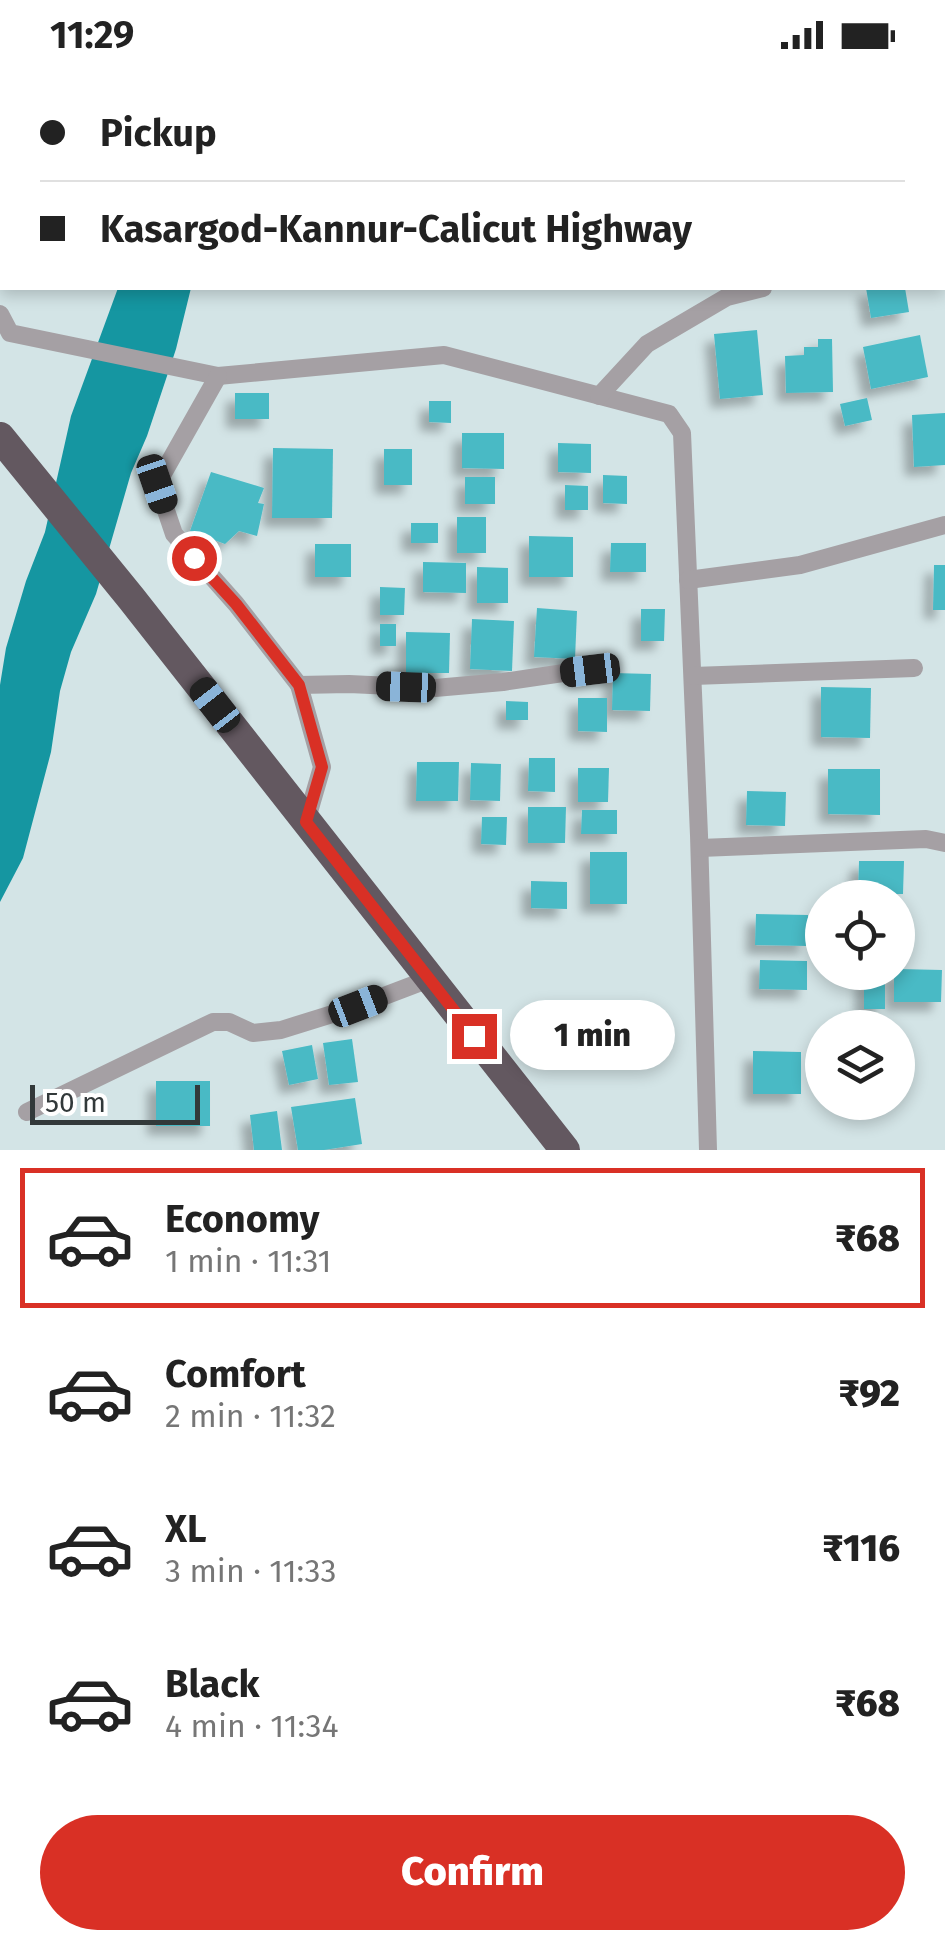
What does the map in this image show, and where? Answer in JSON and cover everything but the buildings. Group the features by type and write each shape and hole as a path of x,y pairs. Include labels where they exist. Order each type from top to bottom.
{"highway":[{"path":"4,443 131,598 565,1150"}],"street":[{"path":"599,396 647,344 727,297 755,290"},
{"path":"0,314 10,333 218,376 444,356 669,414 682,432 708,1150"},
{"path":"218,376 157,484 174,534 236,604 299,685 322,767 306,822"},
{"path":"688,580 800,565 945,525"},
{"path":"692,676 914,668"},
{"path":"299,685 435,688 590,670"},
{"path":"700,848 926,839 945,844"},
{"path":"26,1112 213,1022 230,1022 253,1034 281,1030 429,980"}],"water":[{"path":"117,290 191,290 176,349 131,473 96,594 71,652 60,691 51,752 23,858 0,902 0,685 6,648 45,532 71,416"}],"route":[{"path":"194,558 236,604 299,685 322,767 306,822 474,1036"}]}
